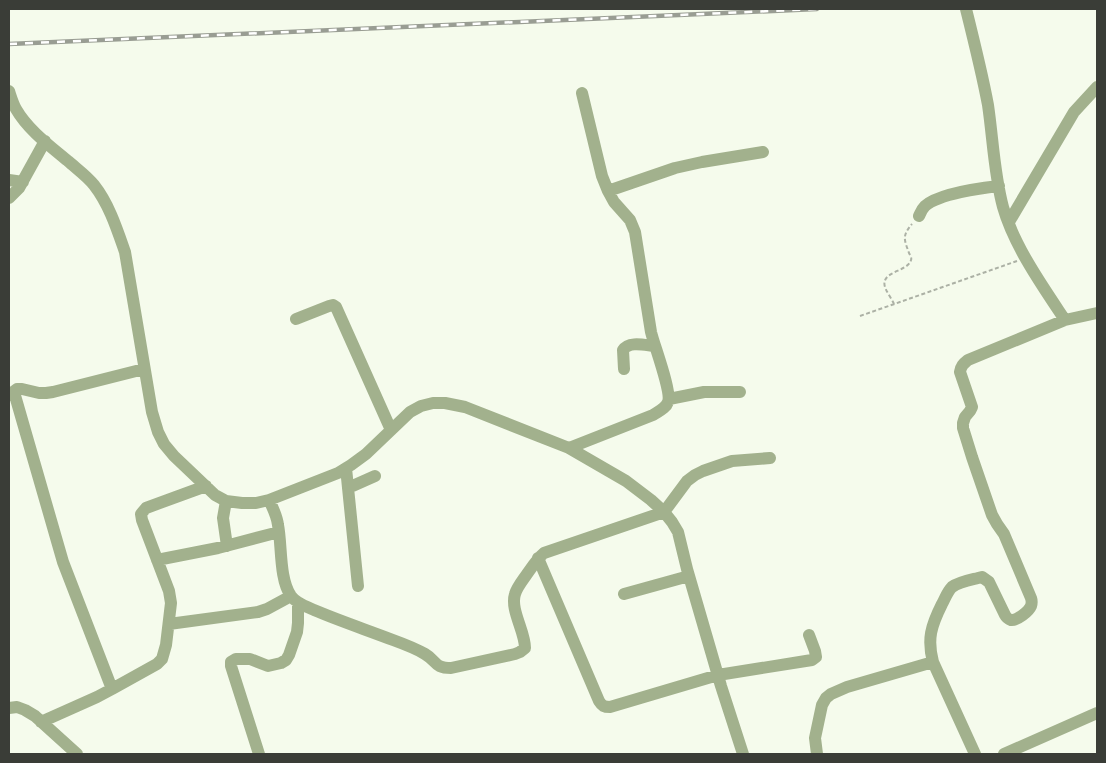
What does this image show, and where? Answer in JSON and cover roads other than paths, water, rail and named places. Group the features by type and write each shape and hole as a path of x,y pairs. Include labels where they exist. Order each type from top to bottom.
{"street":[{"path":"966,9 988,106 1003,208 1026,258 1041,285 1066,320"},
{"path":"1009,222 1074,112 1097,87"},
{"path":"9,91 16,109 25,121 94,185 105,203 125,252 144,369 152,412 158,432 164,444 174,456 215,495 226,501 242,504 256,503 338,473 366,454 410,412 421,406 433,403 445,403 464,407 569,448 626,481 651,500 664,512 678,532 689,576 743,754"},
{"path":"569,448 653,415 667,404 669,399 668,389 651,332 635,232 630,220 614,202 602,176 582,93"},
{"path":"9,198 23,182 45,141"},
{"path":"608,191 681,166 763,152"},
{"path":"9,180 23,182"},
{"path":"919,216 927,204 934,201 974,189 999,186"},
{"path":"296,319 329,306 333,305 336,307 391,430"},
{"path":"975,754 934,662 930,650 932,628 952,587 978,578 986,579 1008,619 1016,619 1032,603 1008,541 992,515 963,428 963,423 972,407 960,372 961,367 968,360 1066,320 1097,313"},
{"path":"624,369 623,350 625,347 631,344 654,346"},
{"path":"112,689 63,562 11,394 17,389 46,393 53,392 144,369"},
{"path":"669,399 704,392 740,392"},
{"path":"268,500 275,511 287,588 295,599 333,618 422,652 434,660 438,666 451,668 515,654 525,648 514,595 538,558 551,550 664,512 682,486 703,471 732,462 770,458"},
{"path":"346,468 358,586"},
{"path":"348,488 375,476"},
{"path":"41,722 97,697 157,664 162,658 166,645 171,603 169,592 141,514 152,505 206,486"},
{"path":"226,501 223,518 227,546"},
{"path":"157,560 227,546 279,532"},
{"path":"538,558 599,700 606,707 610,708 718,675 812,660 816,657 810,635"},
{"path":"624,594 689,576"},
{"path":"169,624 258,612 295,599"},
{"path":"259,754 231,662 236,659 250,658 268,666 275,666 286,660 297,632 298,623 295,599"},
{"path":"817,754 815,738 822,705 826,698 847,687 934,662"},
{"path":"9,708 17,707 25,710 77,754"},
{"path":"1004,754 1097,713"}],"railway":[{"path":"9,44 817,9"}]}
